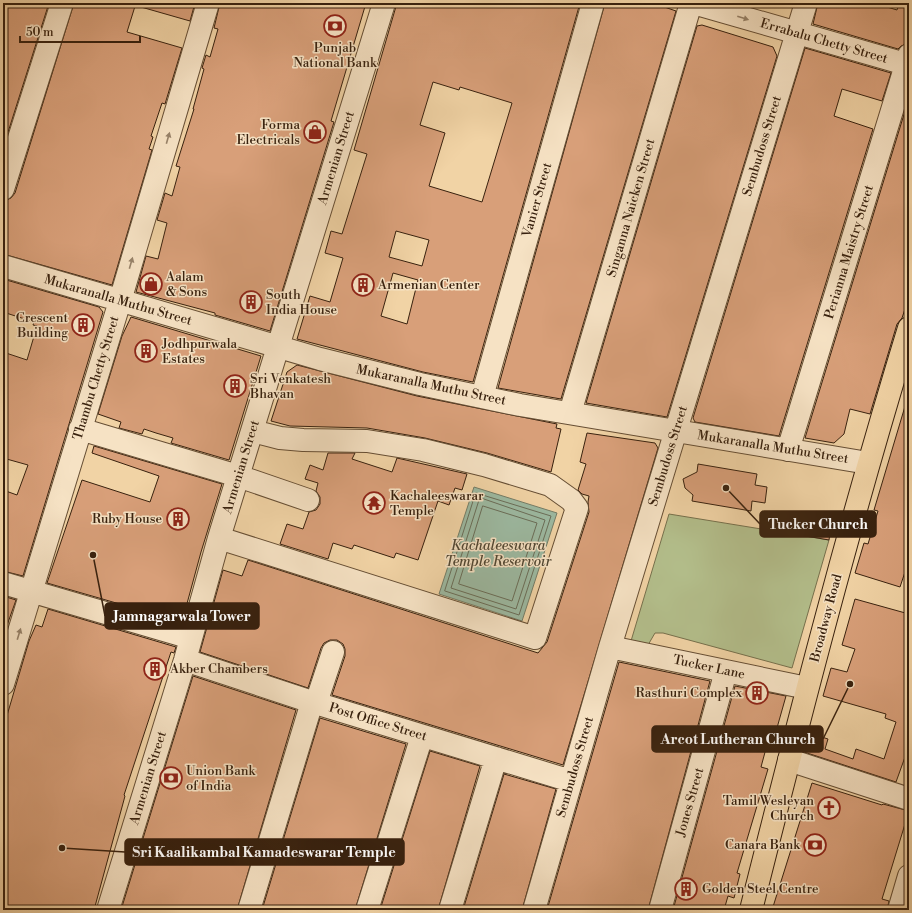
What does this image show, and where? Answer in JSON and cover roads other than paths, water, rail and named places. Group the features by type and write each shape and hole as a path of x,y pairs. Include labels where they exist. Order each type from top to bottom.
{"main road":[{"name":"Broadway Road","path":"751,910 807,688 868,463 909,328"}],"street":[{"path":"3,189 62,3"},
{"name":"Thambu Chetty Street","path":"3,684 120,300 208,3"},
{"name":"Armenian Street","path":"108,910 185,660 219,538 384,3"},
{"name":"Vanier Street","path":"482,397 593,3"},
{"name":"Errabalu Chetty Street","path":"692,3 796,34 908,61"},
{"name":"Singanna Naicken Street","path":"570,413 692,3"},
{"name":"Sembudoss Street","path":"534,910 610,647 806,3"},
{"name":"Perianna Maistry Street","path":"788,450 908,61"},
{"name":"Mukaranalla Muthu Street","path":"3,266 375,374 482,397 570,413 868,463"},
{"path":"80,429 238,476 308,500"},
{"path":"219,538 535,638 577,508 571,500 550,486 496,468 430,452 376,442 348,439 303,440 280,438 252,431"},
{"path":"3,583 191,638"},
{"name":"Tucker Lane","path":"610,647 807,688"},
{"path":"249,910 314,703 333,652"},
{"name":"Post Office Street","path":"185,660 314,703 571,781"},
{"name":"Jones Street","path":"660,910 726,671"},
{"path":"367,910 422,736"},
{"path":"450,910 496,758"},
{"path":"789,760 907,792"},
{"path":"899,910 909,876"}],"water":[{"name":"Kachaleeswara Temple Reservoir","path":"474,487 557,513 522,621 439,594"}],"place":[{"name":"Punjab National Bank","path":"335,26"},
{"name":"Forma Electricals","path":"315,132"},
{"name":"Aalam & Sons","path":"151,284"},
{"name":"Armenian Center","path":"363,285"},
{"name":"South India House","path":"251,302"},
{"name":"Crescent Building","path":"83,325"},
{"name":"Jodhpurwala Estates","path":"146,351"},
{"name":"Sri Venkatesh Bhavan","path":"235,386"},
{"name":"Tucker Church","path":"726,488"},
{"name":"Kachaleeswarar Temple","path":"374,503"},
{"name":"Ruby House","path":"178,519"},
{"name":"Jamnagarwala Tower","path":"93,555"},
{"name":"Akber Chambers","path":"155,669"},
{"name":"Arcot Lutheran Church","path":"850,684"},
{"name":"Rasthuri Complex","path":"757,693"},
{"name":"Union Bank of India","path":"171,778"},
{"name":"Tamil Wesleyan Church","path":"829,808"},
{"name":"Canara Bank","path":"815,845"},
{"name":"Sri Kaalikambal Kamadeswarar Temple","path":"62,848"},
{"name":"Golden Steel Centre","path":"686,889"}]}
